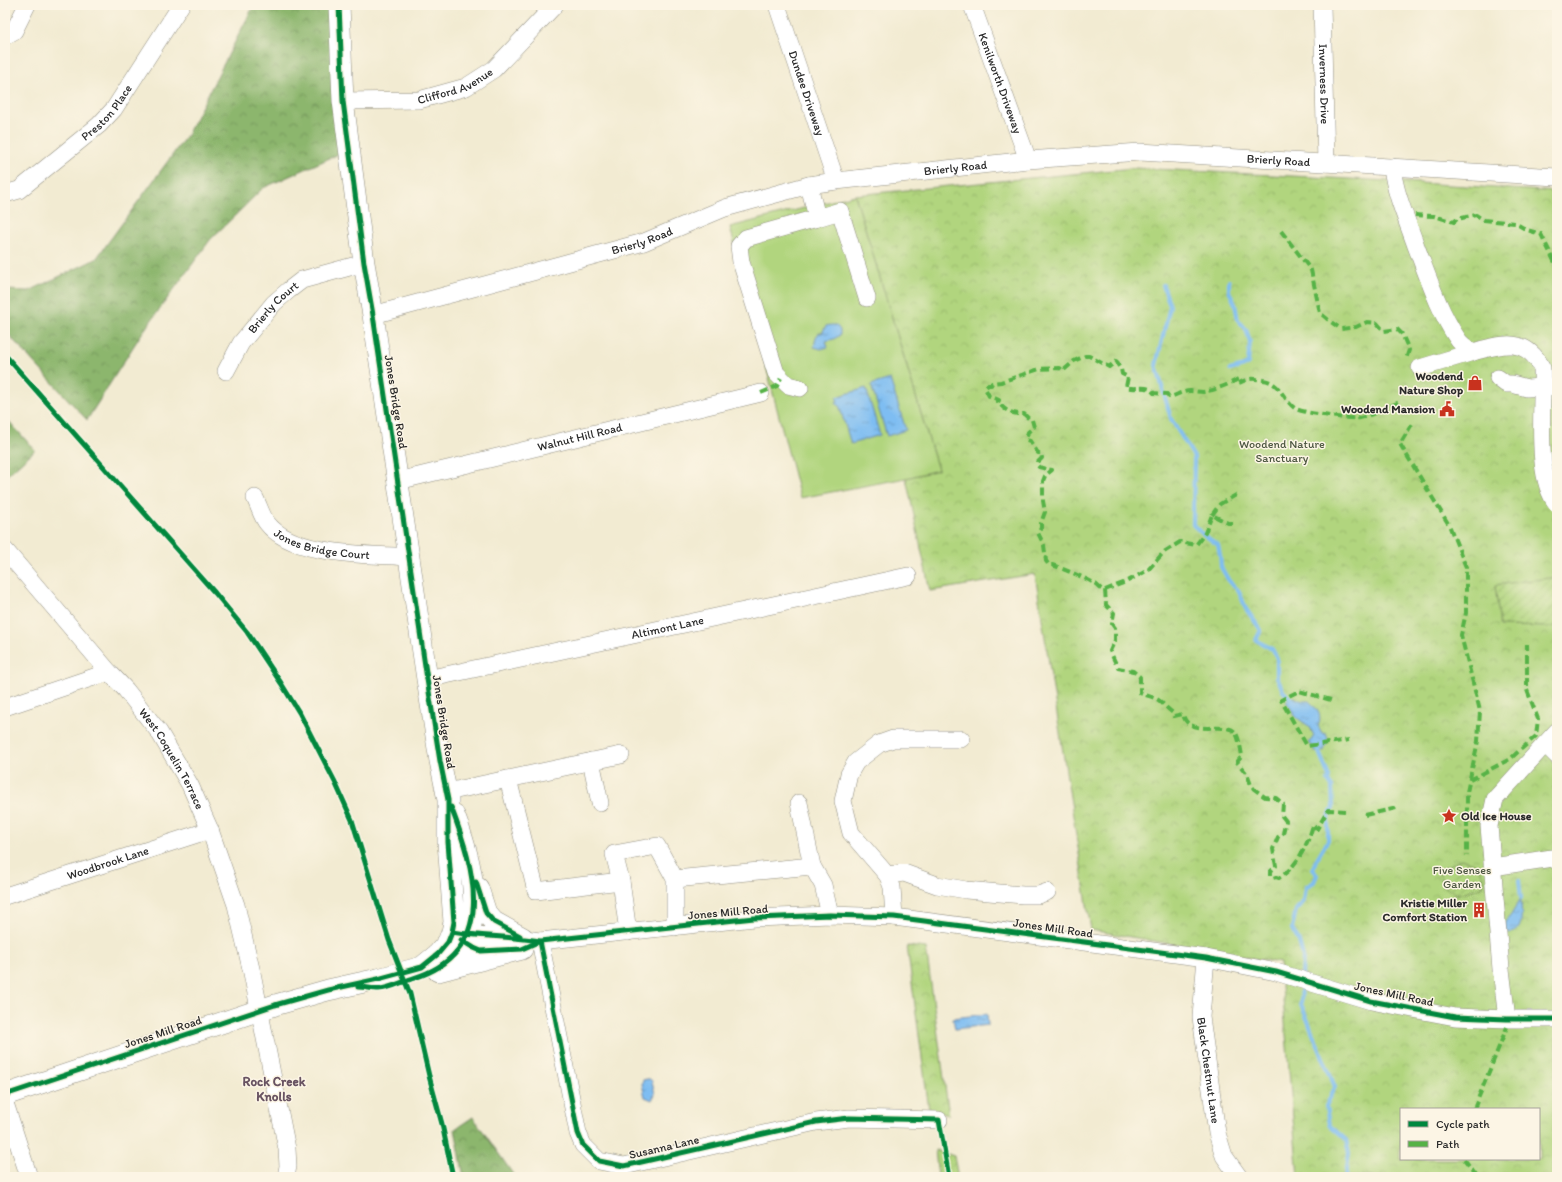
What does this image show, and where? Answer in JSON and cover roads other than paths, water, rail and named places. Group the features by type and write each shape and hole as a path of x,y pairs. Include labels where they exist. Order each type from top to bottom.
{"main road":[{"name":"Jones Bridge Road","path":"340,5 344,101 364,262 427,679 447,796 460,831 470,865 474,913 463,937"},
{"name":"Jones Bridge Road","path":"447,796 448,842 454,922 463,937"},
{"path":"470,865 486,913 494,922 528,943"},
{"name":"Jones Mill Road","path":"328,990 363,987 380,989 429,974 450,960 463,937"},
{"name":"Jones Mill Road","path":"5,1095 259,1011 328,990 378,980 422,967 438,954 448,942 463,937"},
{"path":"429,974 528,943"}],"street":[{"path":"5,36 14,30 27,5"},
{"name":"Preston Place","path":"5,194 19,190 99,125 114,108 181,5"},
{"name":"Clifford Avenue","path":"344,101 419,100 466,87 494,69 555,5"},
{"name":"Dundee Driveway","path":"777,5 836,181"},
{"name":"Kenilworth Driveway","path":"972,5 1028,160"},
{"name":"Inverness Drive","path":"1322,5 1326,162"},
{"name":"Brierly Road","path":"373,315 644,242 725,208 809,185 836,181 1028,160 1140,152 1557,177"},
{"path":"1392,167 1395,186 1406,218 1445,316 1457,339 1473,352"},
{"path":"809,185 818,218"},
{"path":"800,388 788,385 776,373 741,262 739,246 746,238 840,211 867,298"},
{"name":"Brierly Court","path":"226,371 240,343 274,302 289,290 302,280 364,262"},
{"path":"1420,368 1473,352 1510,344 1526,348 1537,358 1550,387 1543,468 1547,486 1557,504"},
{"path":"1498,378 1506,384 1527,388 1550,387"},
{"name":"Walnut Hill Road","path":"398,481 762,394"},
{"name":"Jones Bridge Court","path":"255,498 266,523 277,533 299,544 336,553 409,557"},
{"name":"West Coquelin Terrace","path":"5,550 126,690 159,732 190,785 210,830 236,905 252,973 287,1149 288,1166 286,1177"},
{"name":"Altimont Lane","path":"427,679 908,576"},
{"path":"5,707 109,672"},
{"path":"1507,1019 1489,826 1494,799 1557,731"},
{"path":"894,917 892,887 886,875 851,834 843,801 849,774 856,762 878,744 894,739 961,739"},
{"path":"1545,744 1557,756"},
{"path":"447,796 508,779 621,755"},
{"path":"591,761 600,803"},
{"path":"508,779 536,891 621,881"},
{"path":"799,803 812,866 823,885 830,915"},
{"name":"Woodbrook Lane","path":"5,896 210,830"},
{"path":"628,932 621,881 614,854 656,846 675,879 675,927"},
{"path":"1493,867 1552,858 1557,861"},
{"path":"675,879 812,866"},
{"path":"886,875 904,873 938,885 966,890 1016,895 1038,895 1047,892"},
{"name":"Jones Mill Road","path":"463,937 481,951 528,943 754,918 830,915 894,917 1206,958 1276,972 1371,1001 1455,1017 1557,1019"},
{"name":"Susanna Lane","path":"528,943 578,1133 583,1145 599,1161 624,1166 816,1122 849,1118 939,1120"},
{"name":"Black Chestnut Lane","path":"1206,958 1201,1017 1217,1133 1224,1156 1239,1177"},
{"path":"5,1103 29,1177"}],"water":[{"path":"836,325 840,330 840,335 834,339 826,341 828,347 821,349 814,347 816,337 819,333 822,333 826,326"},
{"path":"890,379 906,430 887,436 871,385"},
{"path":"866,388 880,435 851,444 839,405 837,405 836,402 838,401 836,397"},
{"path":"1293,697 1302,701 1309,701 1318,712 1320,719 1318,726 1322,733 1326,734 1328,739 1324,751 1316,752 1309,743 1314,736 1310,727 1296,717 1286,701"},
{"path":"1521,898 1521,922 1519,927 1512,933 1505,932 1504,923 1511,915"},
{"path":"987,1014 988,1025 955,1029 953,1018"},
{"path":"647,1079 652,1081 655,1094 652,1100 645,1097 642,1084 643,1080"}],"waterway":[{"path":"1229,281 1229,291 1235,304 1238,320 1246,329 1250,342 1248,363 1244,366 1230,370"},
{"path":"1163,285 1170,306 1156,365 1171,419 1194,457 1193,525 1218,545 1221,567 1229,581 1239,591 1246,609 1261,630 1256,640 1272,649 1277,658 1277,677 1283,691 1294,702"},
{"path":"1302,976 1303,957 1299,942 1292,929 1296,910 1304,900 1306,887 1314,882 1317,875 1313,868 1328,840 1328,818 1333,808 1332,787 1328,781 1329,777 1319,752 1319,747"},
{"path":"1519,880 1521,898"},
{"path":"1302,984 1301,1004 1335,1087 1326,1106 1329,1125 1346,1140 1349,1153 1346,1177"}],"place":[{"name":"Woodend Nature Shop","path":"1475,383"},
{"name":"Woodend Mansion","path":"1447,409"},
{"name":"Old Ice House","path":"1449,816"},
{"name":"Kristie Miller Comfort Station","path":"1479,910"}],"district":[{"name":"Rock Creek Knolls","path":"274,1088"}],"park label":[{"name":"Woodend Nature Sanctuary","path":"1282,451"},
{"name":"Five Senses Garden","path":"1462,877"}]}
